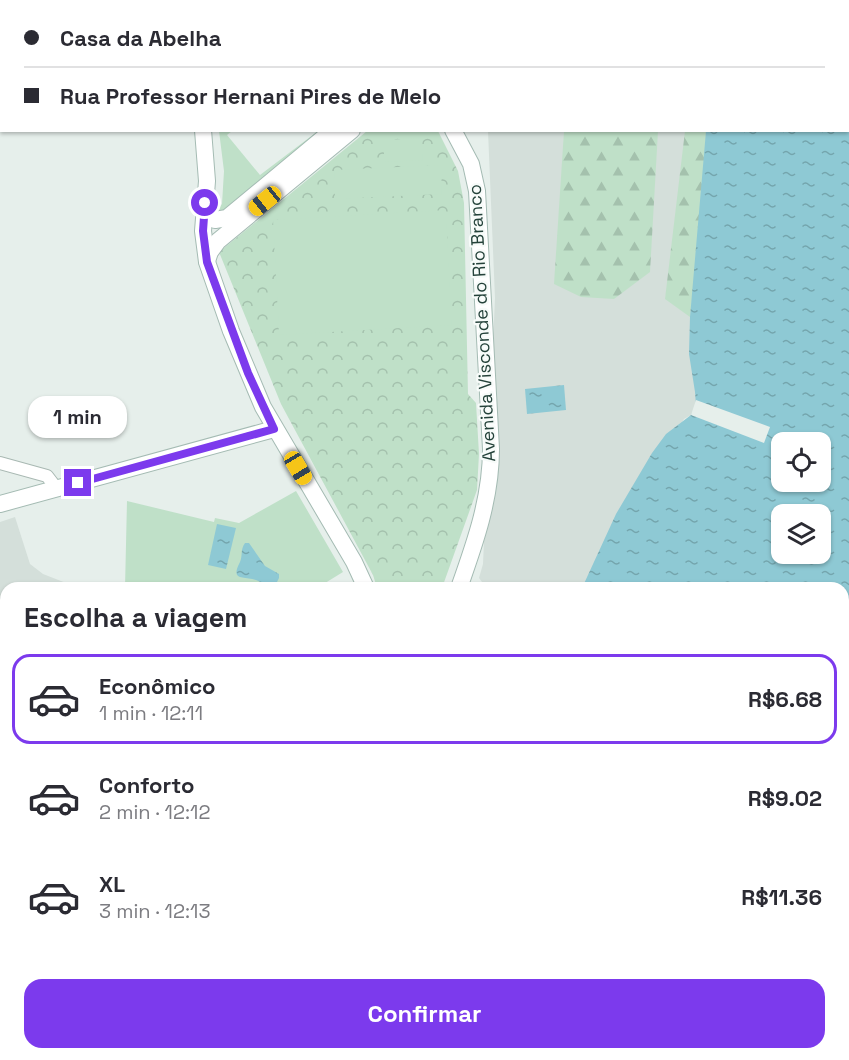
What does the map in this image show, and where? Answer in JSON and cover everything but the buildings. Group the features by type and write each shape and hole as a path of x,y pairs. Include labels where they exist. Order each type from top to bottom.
{"street":[{"path":"203,132 207,181 203,231 207,262 248,373 274,429 354,562 363,582"},
{"path":"204,213 215,220 227,218 331,132"},
{"path":"207,262 218,241 350,132"},
{"name":"Avenida Visconde do Rio Branco","path":"454,132 471,164 477,191 491,449 485,506 461,582"},
{"path":"0,504 274,429"},
{"path":"0,464 47,476 57,489"}],"shaded area":[{"path":"488,132 718,132 696,405 691,415 684,419 586,582 482,582 479,578 483,564 495,298"},
{"path":"15,517 30,564 43,574 64,582 0,582 0,522"}],"green space":[{"path":"219,132 231,132 227,135 260,175 317,132 326,132 223,217 215,212 222,204 224,171"},
{"path":"366,132 438,132 458,171 464,203 468,394 476,403 479,454 477,490 444,582 375,582 281,404 219,252"},
{"path":"564,132 658,132 650,272 614,299 581,297 554,284"},
{"path":"685,132 712,132 690,317 665,299"},
{"path":"422,138 423,160 384,162 384,140"},
{"path":"441,165 442,194 335,199 334,170"},
{"path":"446,210 452,325 279,335 273,220"},
{"path":"296,491 343,572 327,582 125,582 127,501 214,522 215,518 239,523"}],"water":[{"path":"706,132 849,132 849,582 585,582 616,514 652,453 666,434 691,415 696,405 689,354 690,317"},
{"path":"564,385 566,410 527,414 525,389"},
{"path":"217,524 236,528 226,569 208,565"},
{"path":"245,543 249,543 265,566 279,574 277,582 260,582 237,575"}],"pier":[{"path":"696,400 770,427 764,443 691,415"}],"route":[{"path":"78,483 274,429 262,407 231,331 207,262 203,231 205,203"}]}
